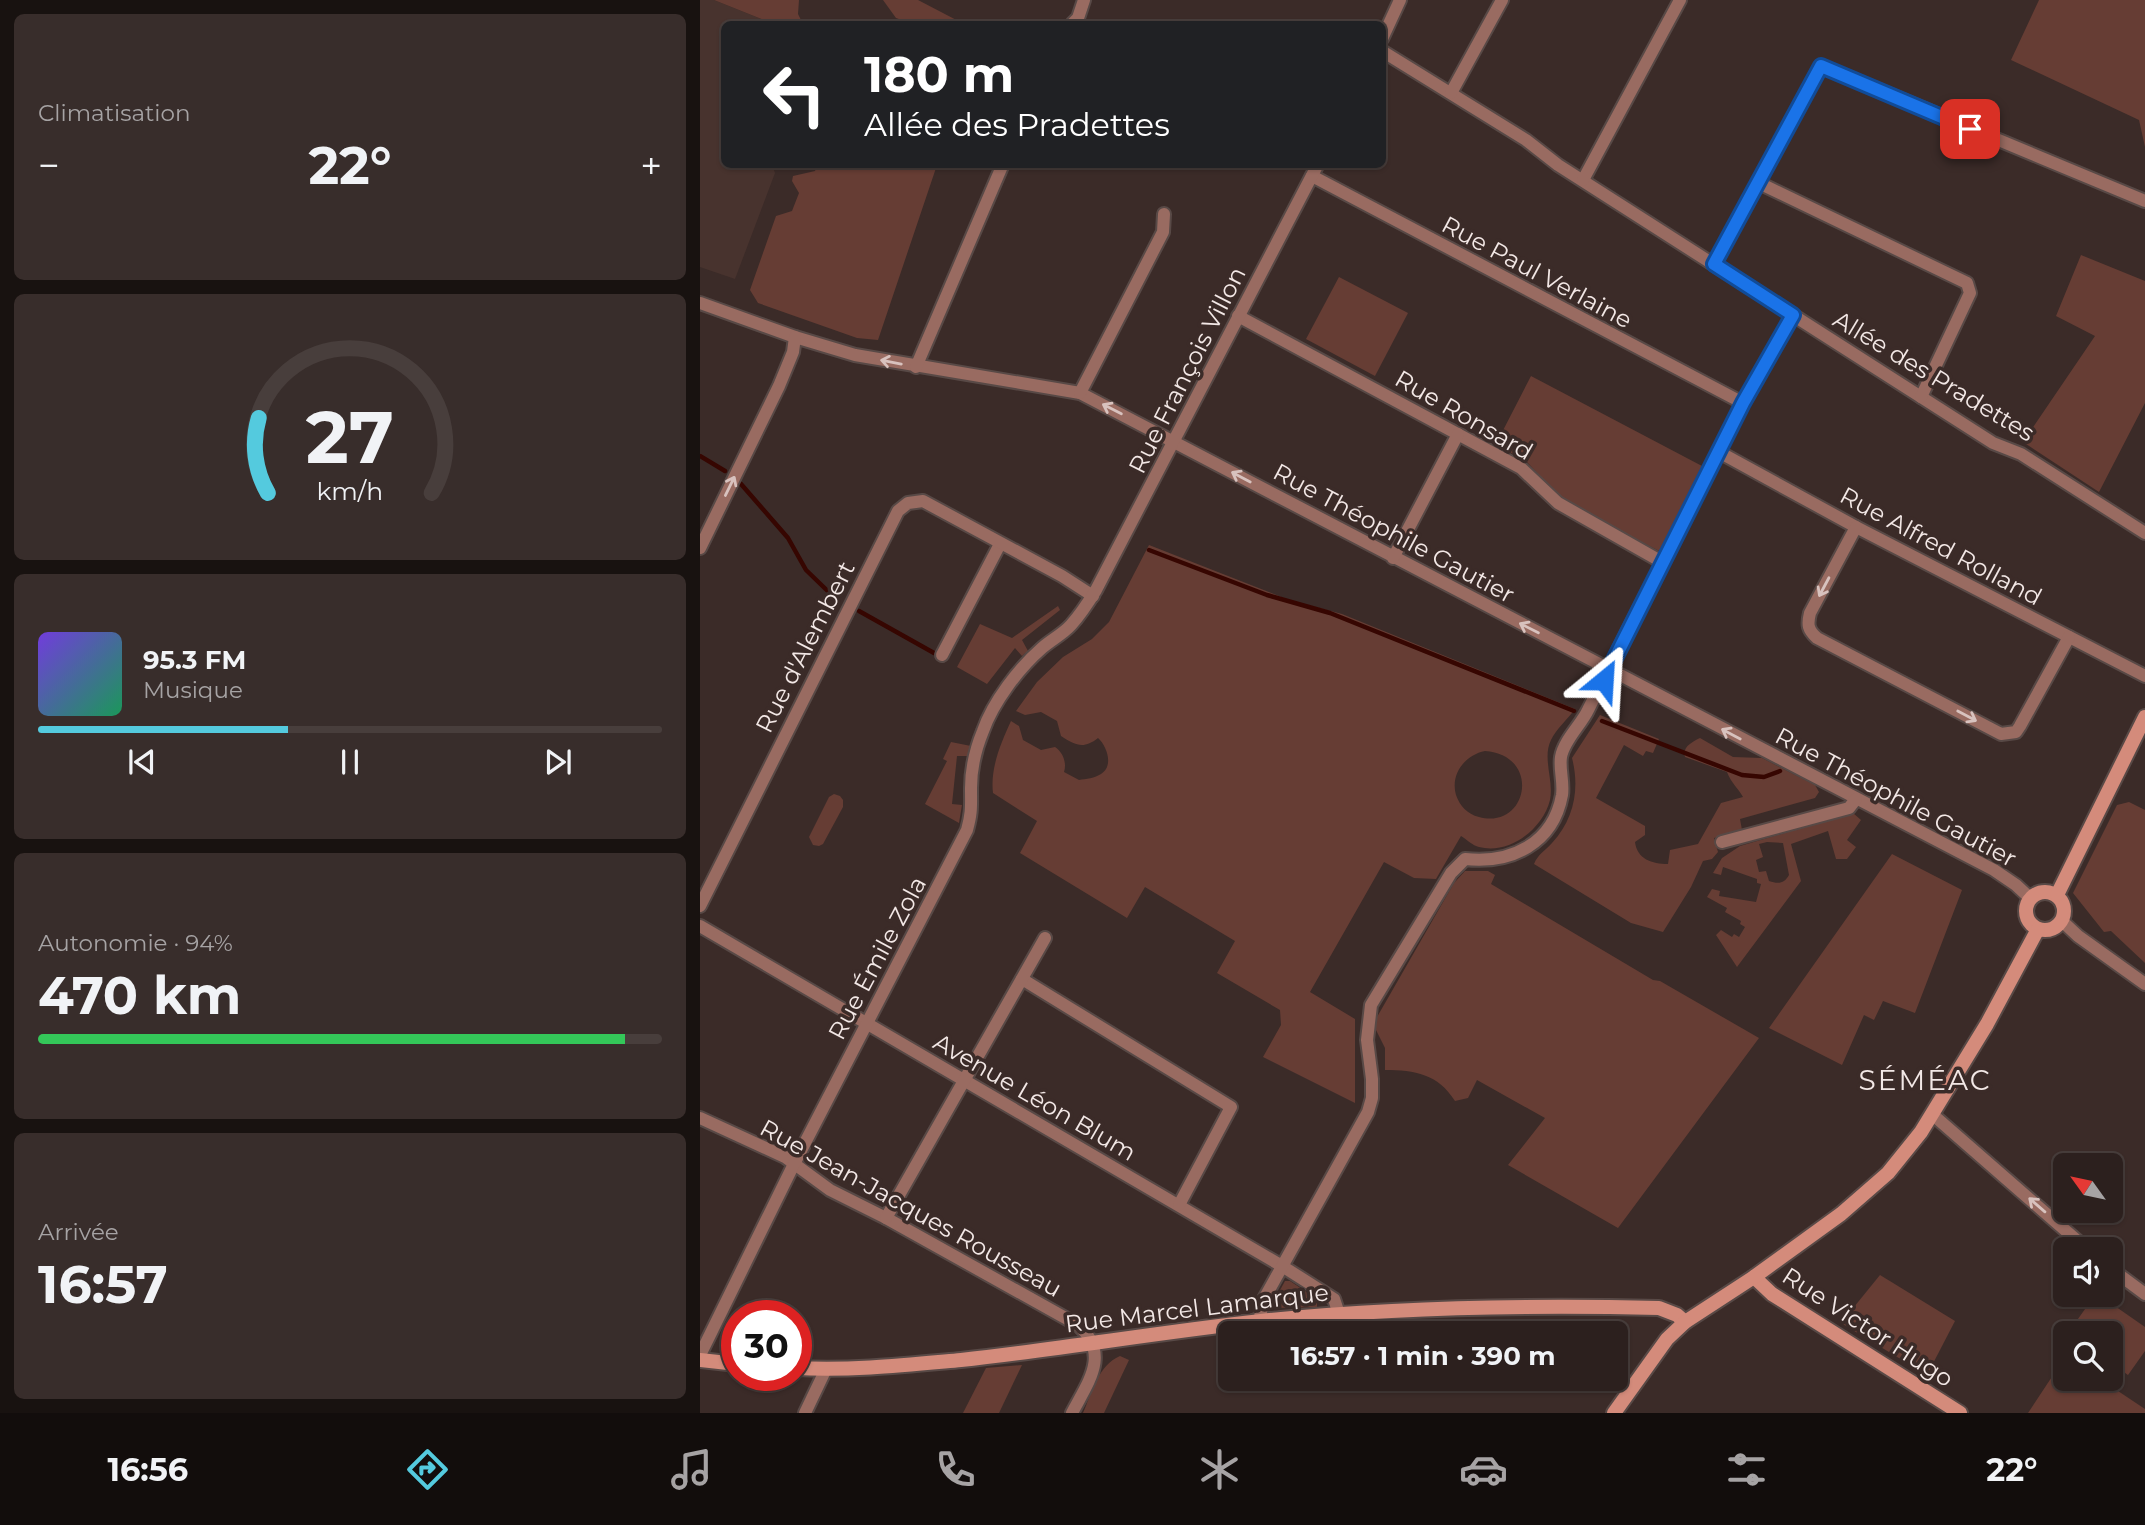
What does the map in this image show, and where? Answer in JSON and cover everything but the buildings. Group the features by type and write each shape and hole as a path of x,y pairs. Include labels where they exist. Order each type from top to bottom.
{"street":[{"path":"1075,21 1084,0"},
{"path":"1386,30 1400,0"},
{"path":"1451,93 1502,0"},
{"path":"1583,180 1680,0"},
{"name":"Allée des Pradettes","path":"1386,53 1526,140 1558,165 1993,443 2021,454 2145,533"},
{"path":"1714,264 1821,66 2145,201"},
{"path":"916,368 1001,168"},
{"name":"Rue François Villon","path":"1093,596 1315,170"},
{"name":"Rue Paul Verlaine","path":"1315,170 1743,403"},
{"path":"1759,183 1968,283 1970,293 1922,397"},
{"path":"1080,393 1163,232 1164,214"},
{"name":"Rue Théophile Gautier","path":"700,303 855,355 916,368 1080,393 1998,872 2031,899"},
{"path":"1259,1321 1264,1299 1368,1112 1372,1098 1367,1040 1371,1005 1451,873 1465,859 1485,861 1505,858 1524,850 1540,838 1552,822 1563,792 1561,754 1583,721 1743,403 1793,315"},
{"name":"Rue Ronsard","path":"1238,316 1521,468 1558,503 1662,562"},
{"path":"700,548 779,386 793,352 795,337"},
{"path":"1393,558 1458,434"},
{"name":"Rue Alfred Rolland","path":"1719,452 1856,527 2145,676"},
{"name":"Rue d'Alembert","path":"700,906 898,511 908,503 923,501 1062,576 1093,596"},
{"path":"1856,527 1810,613 1807,622 1810,631 1817,638 1964,715 2001,734 2016,732 2069,637"},
{"path":"942,655 1000,544"},
{"name":"Rue Émile Zola","path":"700,1355 866,1022 967,830 972,810 971,786 975,755 983,729 1003,692 1040,650 1069,628 1093,596"},
{"path":"2057,895 2145,717"},
{"path":"1722,842 1849,808 1856,799"},
{"path":"2040,892 2057,895 2063,905 2062,921 2051,929 2038,929 2027,918 2026,908 2031,899 2040,892"},
{"path":"2062,921 2078,936 2145,984"},
{"name":"Avenue Léon Blum","path":"700,926 1282,1266 1334,1299 1339,1314"},
{"path":"1614,1413 1667,1339 1685,1322 1754,1277 1841,1214 1888,1173 1921,1132 1987,1024 2038,929"},
{"path":"886,1218 1045,938"},
{"path":"1022,979 1231,1107 1178,1205"},
{"path":"1932,1114 2073,1237"},
{"name":"Rue Jean-Jacques Rousseau","path":"700,1118 785,1157 830,1189 1078,1325 1090,1336 1093,1343"},
{"name":"Rue Victor Hugo","path":"1754,1277 1772,1294 1960,1413"},
{"path":"2123,1278 2145,1294"},
{"name":"Rue Marcel Lamarque","path":"1259,1321 1339,1314 1542,1306 1659,1308 1677,1315 1685,1322"},
{"name":"Rue Marcel Lamarque","path":"812,1369 894,1367 1218,1326"},
{"path":"1072,1413 1095,1368 1093,1343"},
{"path":"700,1360 721,1362"},
{"path":"805,1413 825,1369"}],"shaded area":[{"path":"700,0 714,0 766,21 721,21 721,168 773,168 775,173 735,279 700,267"},
{"path":"714,0 799,0 798,14 802,21 766,21"},
{"path":"883,0 918,0 958,21 904,21 896,18"},
{"path":"2039,0 2145,0 2145,147 2139,120 2011,60"},
{"path":"816,168 936,168 878,340 857,338 758,303 750,290 776,216 792,211 799,193 792,181 793,176 815,171"},
{"path":"2081,255 2145,281 2145,403 2099,492 2023,442 2095,336 2056,316"},
{"path":"1339,277 1408,313 1375,376 1306,339"},
{"path":"1531,376 1702,466 1661,552 1562,500 1527,462 1496,444"},
{"path":"1149,545 1289,600 1342,614 1575,709 1551,740 1548,754 1550,800 1540,821 1532,830 1502,847 1477,846 1461,836 1436,879 1414,878 1384,862 1310,992 1355,1019 1355,1103 1263,1057 1281,1025 1280,1010 1217,973 1235,941 1145,887 1127,918 1020,853 1037,821 993,793 993,774 1000,747 1011,721 1019,726 1023,740 1041,750 1055,747 1058,749 1065,761 1064,772 1079,780 1096,776 1105,770 1108,756 1098,738 1088,744 1076,744 1061,736 1057,721 1041,712 1025,715 1016,711 1037,682 1063,657 1092,639 1109,622","holes":["1485,751 1503,756 1515,765 1521,777 1522,790 1517,803 1509,813 1496,818 1471,814 1462,806 1456,795 1457,773 1465,761 1478,753"]},
{"path":"1058,606 1060,610 1022,640 1028,651 1022,656 1015,648 987,684 957,667 980,624 1012,638"},
{"path":"1600,715 1659,739 1653,753 1646,751 1643,756 1624,745 1596,798 1645,826 1645,835 1635,842 1636,848 1651,862 1668,864 1670,850 1698,844 1721,803 1743,797 1727,772 1685,757 1686,748 1700,738 1733,757 1762,758 1815,785 1819,792 1815,798 1740,819 1742,830 1714,838 1718,852 1712,859 1703,861 1691,887 1663,932 1631,923 1534,864 1566,824 1575,792 1572,758"},
{"path":"951,742 971,746 969,756 957,756 952,804 962,805 959,823 925,804 947,761 943,759"},
{"path":"834,794 843,800 843,807 823,844 813,845 809,837 829,797"},
{"path":"2129,802 2145,810 2145,963 2111,931 2104,932 2073,893 2117,805"},
{"path":"1853,813 1861,820 1847,840 1856,847 1847,859 1836,859 1828,831 1791,844 1801,881 1737,967 1716,935 1721,930 1732,937 1734,934 1739,937 1745,927 1740,924 1741,921 1725,912 1727,908 1707,897 1712,889 1720,891 1719,896 1756,902 1761,884 1757,883 1757,879 1723,867 1721,875 1713,873 1722,858 1740,846","holes":["1783,843 1789,875 1780,883 1775,883 1769,881 1766,871 1759,872 1756,860 1763,857 1759,844"]},
{"path":"1892,854 1962,890 1915,1013 1883,1001 1874,1020 1864,1015 1842,1065 1769,1028"},
{"path":"1465,871 1488,871 1495,875 1491,884 1653,980 1660,981 1759,1038 1618,1228 1508,1165 1545,1118 1477,1080 1468,1098 1455,1101 1441,1085 1425,1075 1385,1070 1385,1048 1373,1024 1454,883"},
{"path":"1880,1275 1955,1321 1927,1375 1841,1323"},
{"path":"1285,1281 1290,1281 1317,1299 1317,1307 1275,1308 1273,1303"},
{"path":"2086,1307 2116,1307 2145,1327 2145,1351 2128,1375 2123,1371 2123,1321 2077,1321"},
{"path":"1120,1356 1129,1360 1104,1413 1083,1413 1101,1373 1112,1360"},
{"path":"1022,1365 999,1413 963,1413 986,1368"},
{"path":"2053,1375 2053,1391 2118,1391 2145,1409 2145,1413 2028,1413"}],"waterway":[{"path":"700,456 725,471"},
{"path":"741,484 788,538 806,570 838,601"},
{"path":"1149,550 1267,595 1330,613 1574,711"},
{"path":"859,611 934,653"},
{"path":"1602,721 1742,775 1764,777 1780,771"}],"district":[{"name":"SÉMÉAC","path":"1925,1080"}],"route":[{"path":"1604,680 1743,403 1793,315 1714,264 1821,66 1970,129"}]}
